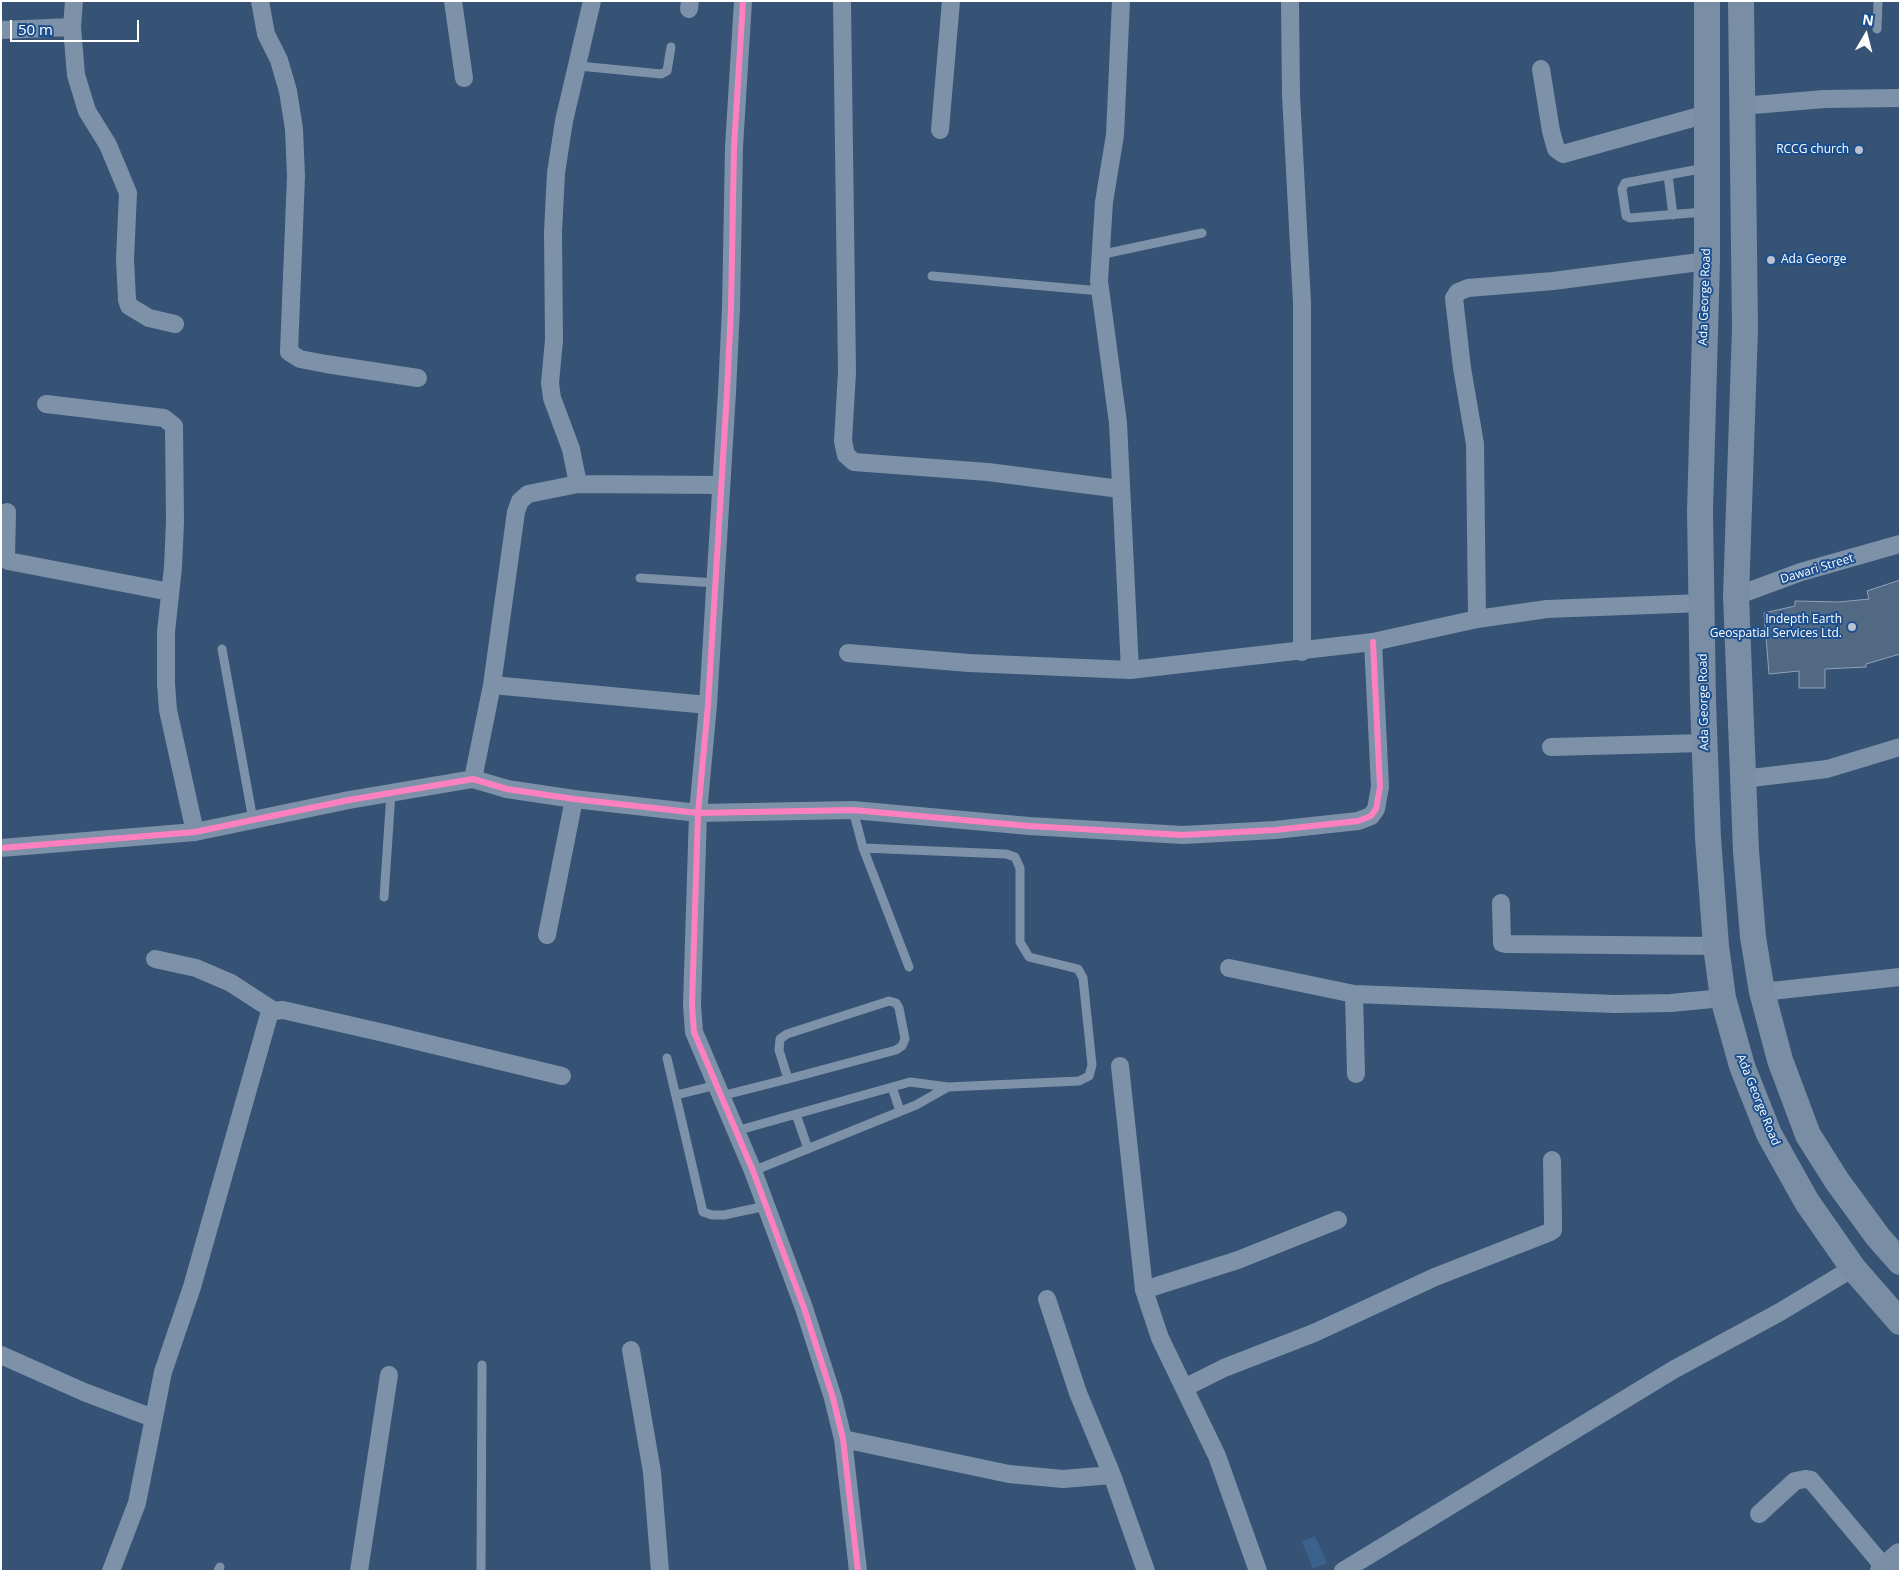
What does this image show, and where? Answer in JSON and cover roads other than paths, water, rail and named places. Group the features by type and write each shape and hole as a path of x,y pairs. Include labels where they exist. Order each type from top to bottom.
{"main road":[{"name":"Ada George Road","path":"1707,1 1707,261 1700,501 1704,743 1708,838 1716,946 1723,998 1742,1066 1769,1134 1807,1202 1853,1268 1900,1322"},
{"path":"1741,1 1745,329 1736,596 1743,779 1753,937 1762,992 1780,1060 1808,1135 1837,1181 1896,1253"}],"street":[{"path":"74,1 72,27 76,75 87,111 108,145 128,193 125,260 126,300 129,306 149,318 176,324"},
{"path":"260,1 266,34 279,60 288,90 294,129 296,176 289,352 300,359 418,378"},
{"path":"453,1 464,78"},
{"path":"578,484 571,449 552,398 550,383 554,340 554,232 556,173 564,121 579,66 592,1"},
{"path":"743,1 734,157 731,308 716,583 708,705 698,813 692,1005 694,1032 754,1171 804,1308 833,1398 842,1439 858,1571"},
{"path":"842,1 847,372 843,441 846,455 854,462 988,472 1120,489"},
{"path":"940,130 951,1"},
{"path":"1121,1 1114,135 1099,256 1100,291 1118,423 1130,670"},
{"path":"1290,1 1290,95 1302,303 1302,652"},
{"path":"1,30 72,27"},
{"path":"1542,69 1551,131 1556,149 1563,154 1708,114"},
{"path":"1742,106 1824,100 1900,98"},
{"path":"1478,618 1475,444 1470,402 1462,368 1454,298 1458,292 1468,288 1552,281 1707,261"},
{"path":"46,404 164,418 174,426 175,522 166,632 168,710 194,832"},
{"path":"472,779 492,685 516,512 520,500 528,494 578,484 721,485"},
{"path":"7,512 6,557 8,562 170,592"},
{"name":"Dawari Street","path":"1736,596 1800,572 1900,544"},
{"path":"848,653 970,663 1130,670 1302,652 1373,642 1478,618 1547,609 1702,603"},
{"path":"1,848 194,832 472,779 506,788 574,800 698,813 853,810 1029,826 1183,835 1275,830 1358,820 1371,816 1376,808 1380,787 1373,642"},
{"path":"492,685 708,705"},
{"path":"1551,747 1704,743"},
{"path":"1743,779 1827,769 1900,747"},
{"path":"547,935 574,800"},
{"path":"1501,903 1502,943 1506,944 1716,946"},
{"path":"155,959 205,972 231,983 274,1011"},
{"path":"1229,968 1354,994 1615,1004 1671,1003 1723,998"},
{"path":"1762,992 1900,977"},
{"path":"1354,994 1356,1074"},
{"path":"112,1571 137,1503 163,1372 192,1287 269,1014 274,1011 283,1010 562,1076"},
{"path":"1120,1066 1144,1290 1160,1338 1217,1456 1258,1571"},
{"path":"1184,1388 1224,1368 1314,1333 1435,1277 1550,1232 1553,1226 1552,1160"},
{"path":"1144,1290 1238,1260 1338,1220"},
{"path":"1342,1571 1673,1370 1780,1312 1853,1268"},
{"path":"1047,1299 1078,1394 1112,1475 1146,1571"},
{"path":"631,1350 652,1472 660,1571"},
{"path":"1,1355 84,1392 153,1418"},
{"path":"359,1571 389,1375"},
{"path":"842,1439 1009,1474 1063,1479 1112,1475"},
{"path":"1759,1514 1795,1481 1811,1480 1889,1565"}],"lane":[{"path":"1877,29 1878,1"},
{"path":"579,66 661,74 667,71 670,47"},
{"path":"1707,212 1630,218 1626,216 1622,189 1625,183 1708,168"},
{"path":"1668,175 1673,215"},
{"path":"1099,256 1202,233"},
{"path":"932,276 1100,291"},
{"path":"640,578 716,583"},
{"path":"222,649 253,820"},
{"path":"384,897 391,793"},
{"path":"853,810 863,848 909,966"},
{"path":"736,1131 910,1082 948,1087 1079,1080 1089,1076 1092,1065 1083,978 1078,969 1030,957 1020,942 1020,868 1015,857 1006,854 863,848"},
{"path":"676,1096 719,1091 788,1079 896,1050 902,1046 905,1039 899,1008 896,1003 889,1001 787,1034 780,1039 779,1050 788,1079"},
{"path":"667,1058 703,1212 712,1215 724,1215 766,1206"},
{"path":"892,1087 900,1111"},
{"path":"754,1171 916,1105 948,1087"},
{"path":"796,1114 808,1149"},
{"path":"481,1571 482,1365"}],"water":[{"path":"1315,1536 1327,1563 1313,1569 1302,1542"}],"place":[{"name":"RCCG church","path":"1859,150"},
{"name":"Ada George","path":"1771,260"},
{"name":"Indepth Earth Geospatial Services Ltd.","path":"1852,627"}]}
